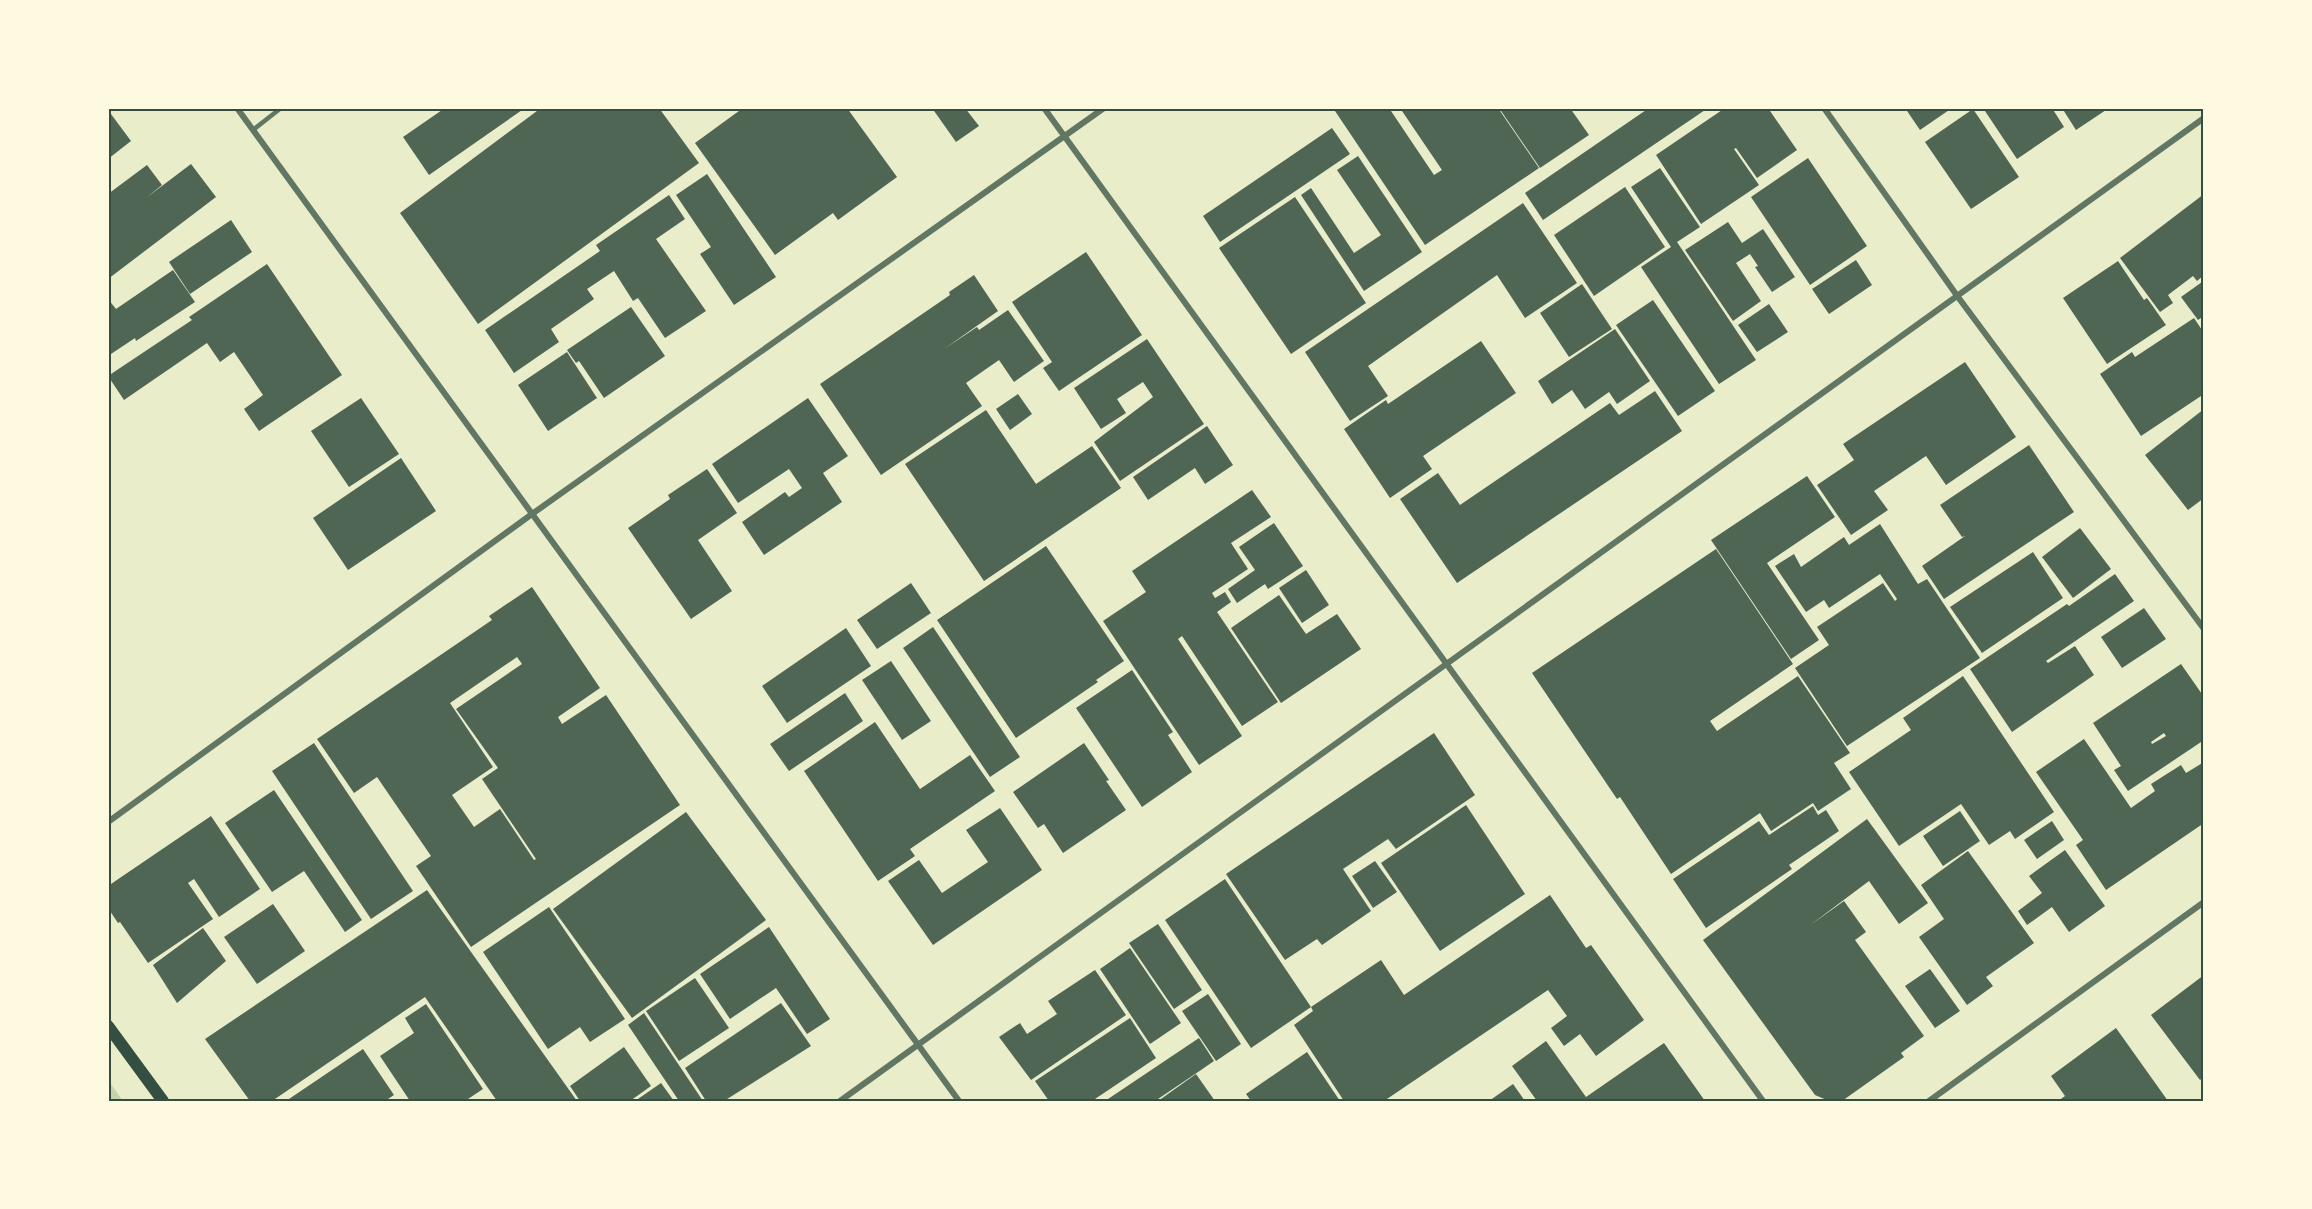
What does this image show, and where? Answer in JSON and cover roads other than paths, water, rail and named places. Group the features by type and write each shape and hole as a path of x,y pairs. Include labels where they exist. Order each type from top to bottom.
{"main road":[{"path":"108,1026 162,1101"}],"street":[{"path":"237,108 959,1101"},
{"path":"1044,108 1763,1101"},
{"path":"108,822 532,514 1104,108"},
{"path":"1824,108 1958,297 2204,629"},
{"path":"840,1101 2204,118"},
{"path":"1929,1101 2204,902"}],"lane":[{"path":"254,130 281,108"}]}
